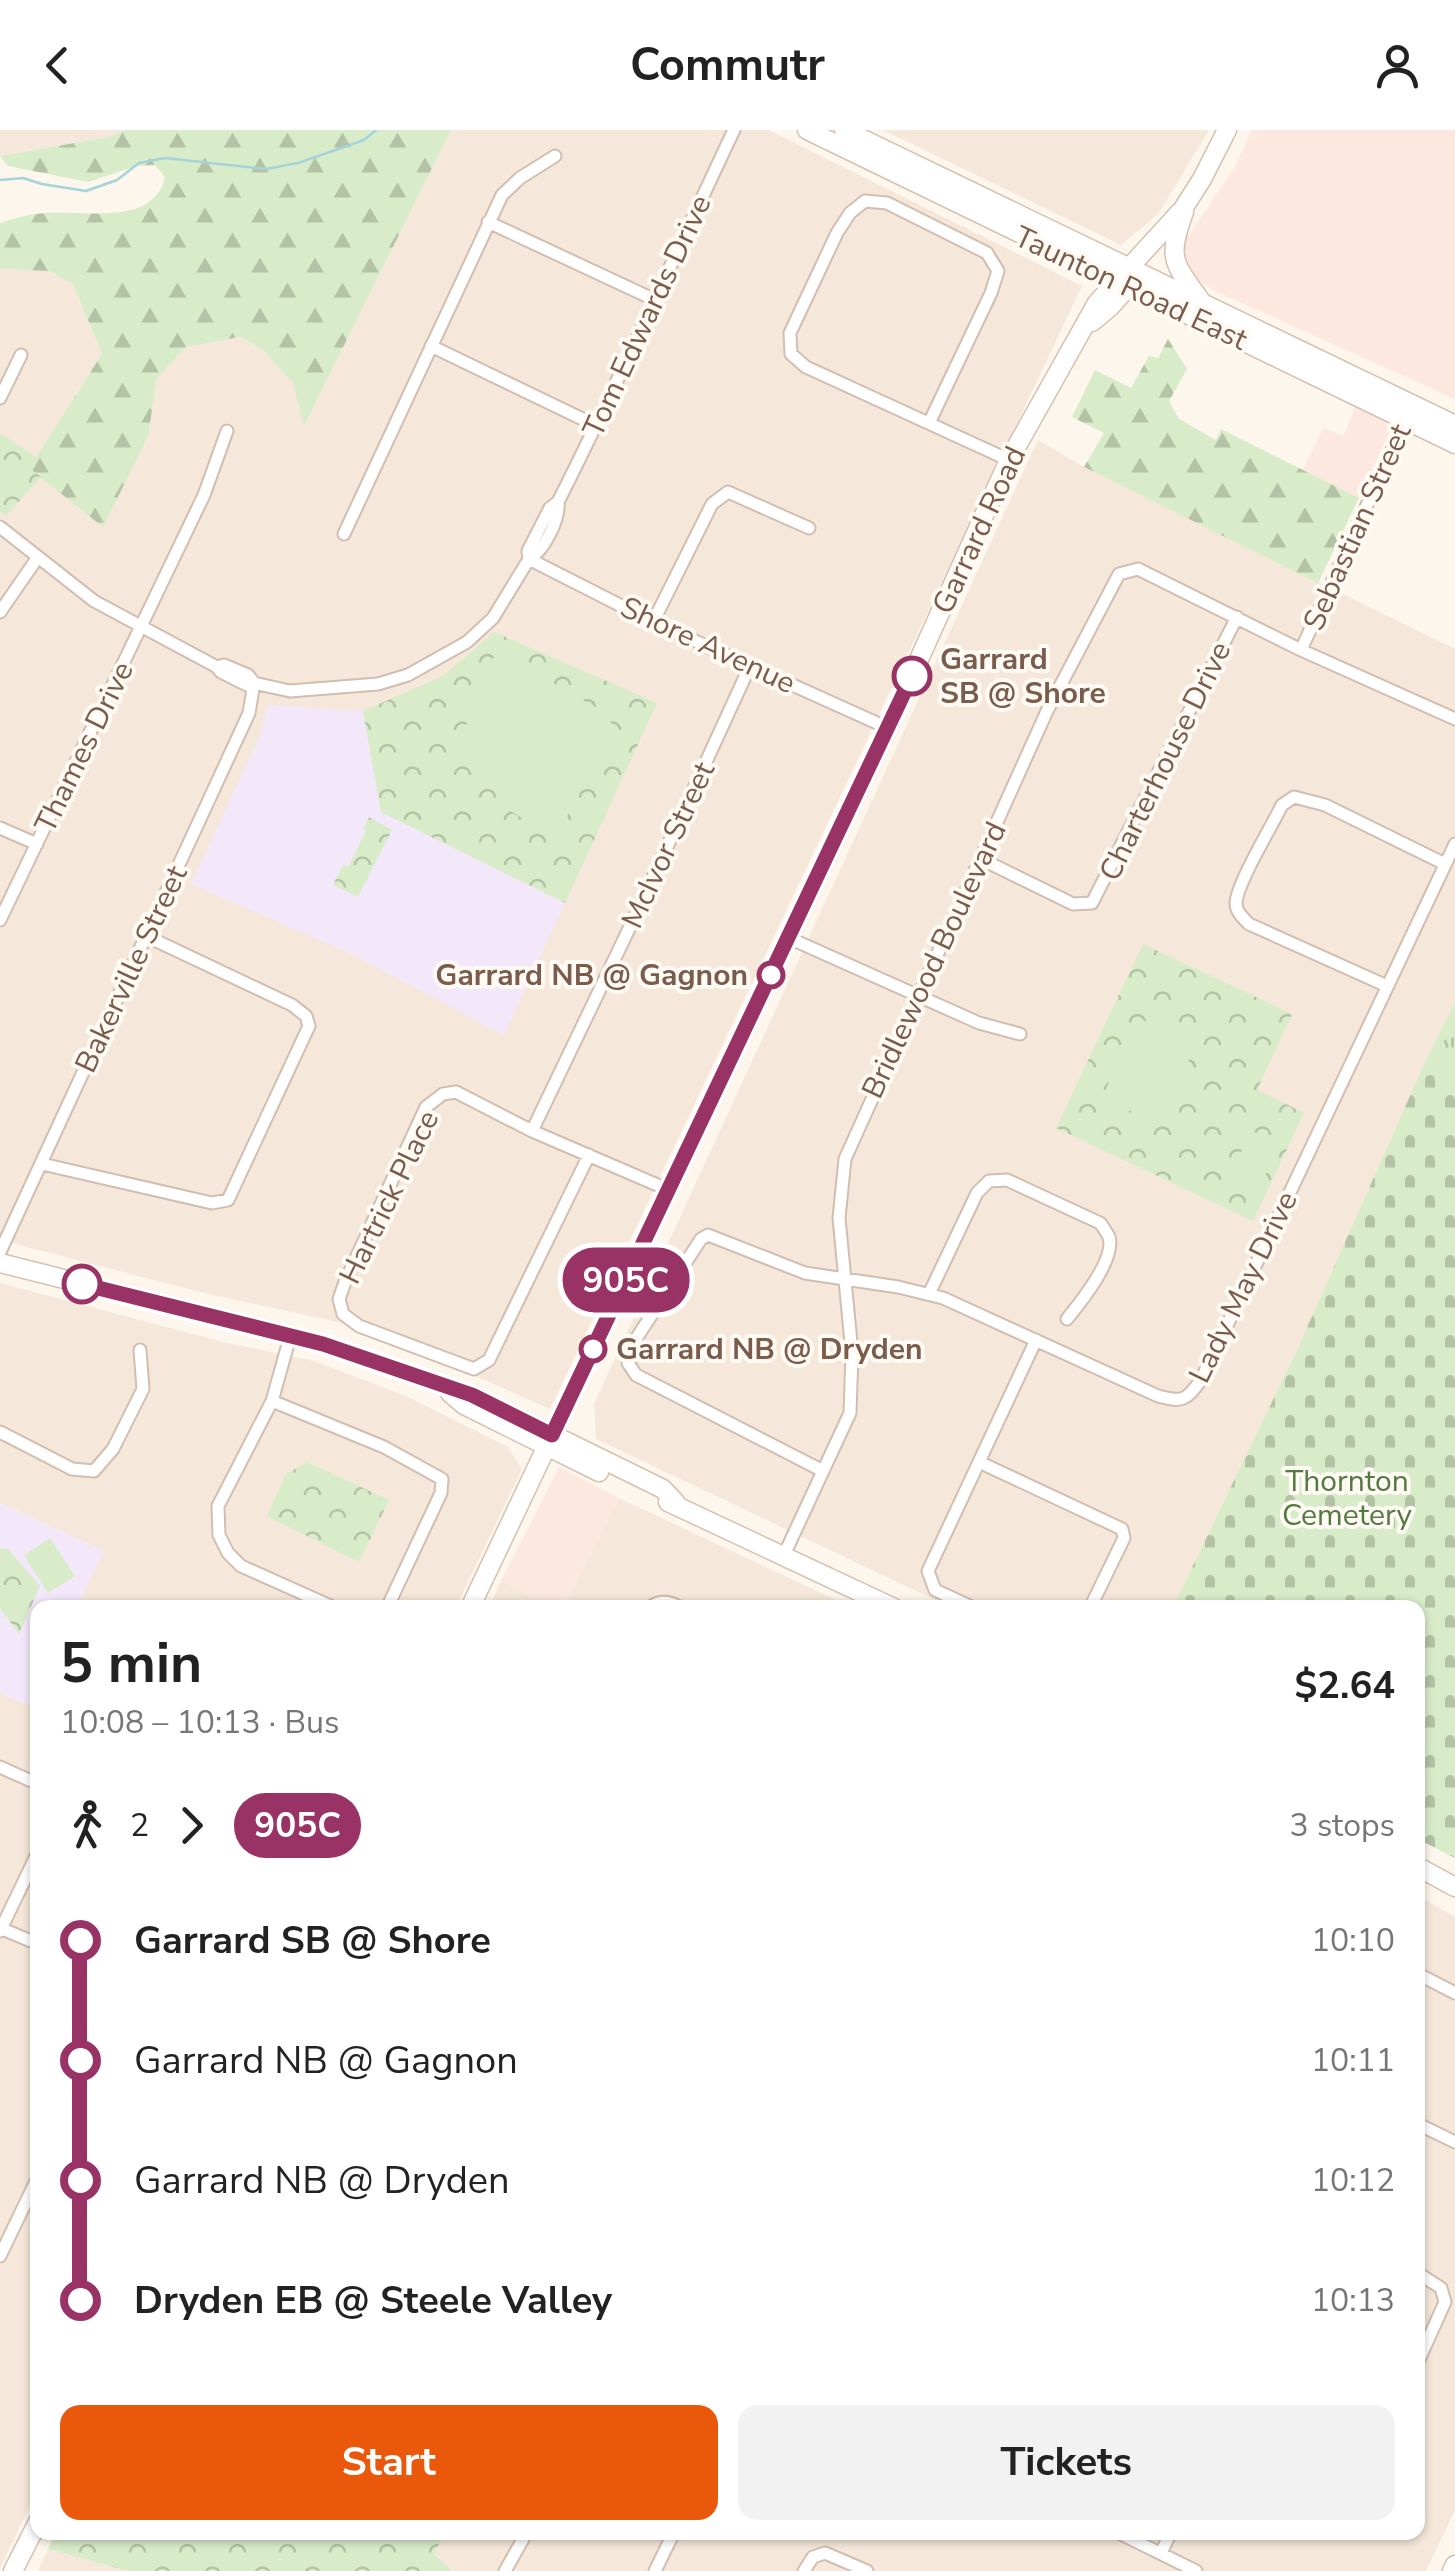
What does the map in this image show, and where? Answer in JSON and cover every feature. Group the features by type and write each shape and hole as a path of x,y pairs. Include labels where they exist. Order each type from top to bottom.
{"street":[{"name":"Tom Edwards Drive","path":"0,527 94,601 217,667 224,665 248,676 254,683 290,690 378,684 408,675 467,642 493,618 529,559 536,556 734,130"},
{"name":"Taunton Road East","path":"807,130 1067,258 1201,301 1409,412 1455,444"},
{"name":"Taunton Road East","path":"844,130 1129,277 1409,412 1455,426"},
{"name":"Garrard Road","path":"1087,326 1184,206 1226,130"},
{"path":"344,534 502,194 555,156"},
{"path":"929,422 992,292 998,270 986,253 887,203 864,201 837,233 790,333 791,354 806,368 1008,460"},
{"path":"1184,206 1172,244 1175,262 1201,301"},
{"path":"488,222 653,299"},
{"path":"1067,258 1093,282 1097,303"},
{"name":"Garrard Road","path":"474,1600 888,728 1008,460 1097,303 1129,277"},
{"path":"431,346 597,426"},
{"path":"0,398 21,355"},
{"name":"Sebastian Street","path":"1301,650 1409,412"},
{"name":"Thames Drive","path":"0,920 142,628 204,495 228,431"},
{"path":"653,622 712,504 728,492 809,528"},
{"path":"0,612 38,557"},
{"name":"Shore Avenue","path":"529,559 653,622 888,728"},
{"name":"Bridlewood Boulevard","path":"784,1555 850,1412 852,1353 839,1218 844,1158 1047,712 1119,574 1138,568 1301,650"},
{"name":"Charterhouse Drive","path":"982,859 1073,904 1092,903 1237,617"},
{"path":"1301,650 1455,719"},
{"name":"McIvor Street","path":"532,1131 750,666"},
{"name":"Bakerville Street","path":"0,1252 249,713 254,683"},
{"path":"1387,986 1249,924 1236,904 1241,888 1282,805 1294,796 1326,805 1445,864"},
{"path":"0,828 37,844"},
{"name":"Lady May Drive","path":"823,1471 699,1405 650,1384 632,1370 628,1354 651,1311 701,1239 708,1235 804,1273 929,1294 993,1318 1158,1396 1176,1401 1188,1398 1201,1380 1455,844"},
{"path":"42,1164 212,1203 228,1200 309,1026 306,1016 292,1005 146,936"},
{"path":"789,938 979,1023 1020,1034"},
{"name":"Hartrick Place","path":"588,1155 489,1360 474,1369 359,1326 343,1314 340,1299 345,1282 426,1107 443,1094 456,1092 532,1131 670,1190"},
{"path":"929,1294 977,1193 990,1180 1007,1180 1100,1223 1109,1236 1110,1249 1090,1290 1068,1320"},
{"path":"0,1262 323,1344 446,1389 464,1406 662,1489 676,1503 877,1600"},
{"path":"290,1337 272,1401 218,1506 219,1535 228,1553 242,1566 317,1600"},
{"path":"957,1600 935,1590 928,1571 1036,1340"},
{"path":"0,1432 72,1469 94,1471 113,1449 143,1389 140,1350"},
{"path":"272,1401 384,1448 442,1479 441,1493 392,1600"},
{"path":"979,1462 1122,1529 1124,1538 1094,1600"},
{"path":"0,1767 30,1780"},
{"path":"30,1868 0,1930 30,1941"},
{"path":"1425,1871 1455,1887"},
{"path":"1425,1978 1455,1993"},
{"path":"1425,2127 1455,2142"},
{"path":"0,2256 30,2194"},
{"path":"1425,2277 1442,2288 1445,2302 1425,2346"},
{"path":"14,2571 30,2538"},
{"path":"505,2571 522,2540"},
{"path":"655,2571 670,2540"},
{"path":"1133,2540 1196,2571"},
{"path":"1161,2553 1167,2540"},
{"path":"804,2571 813,2557 825,2552 867,2571"}],"shaded area":[{"path":"0,130 126,130 109,137 0,156"},
{"path":"451,130 769,130 1082,286 550,1409 370,1329 200,1292 0,1240 0,269 49,271 73,284 102,354 29,468 148,436 157,378 186,347 240,337 263,350 293,383 305,424"},
{"path":"883,130 1209,130 1159,213 1121,245"},
{"path":"1252,130 1455,130 1455,399 1213,290 1190,274 1180,249 1235,167"},
{"path":"1357,402 1385,416 1389,433 1359,498 1303,470 1323,428 1344,436"},
{"path":"1038,440 1084,467 1455,649 1455,1002 1297,1350 1176,1600 935,1600 596,1439 594,1404"},
{"path":"267,705 363,711 381,812 565,903 504,1035 351,954 191,884 262,731"},
{"path":"0,1283 227,1343 314,1361 406,1396 508,1447 522,1469 459,1600 80,1600 104,1551 0,1503"},
{"path":"559,1467 619,1498 567,1600 538,1600 501,1581"},
{"path":"619,1498 836,1600 567,1600"},
{"path":"0,1503 104,1551 80,1600 30,1600 30,1699 27,1705 0,1693"},
{"path":"501,1581 540,1600 493,1600"},
{"path":"0,1693 27,1705 30,1699 30,2506 0,2568"},
{"path":"1425,1900 1455,1917 1455,2510 1426,2571 453,2571 434,2554 442,2540 1425,2540"},
{"path":"48,2549 128,2571 38,2571"}],"green space":[{"path":"126,130 451,130 304,426 293,383 263,350 240,337 186,347 157,378 148,436 103,527 29,468 102,354 73,284 49,271 0,269 0,223 40,214 132,210 158,193 165,177 155,165 137,166 88,182 8,166 0,156 109,137"},
{"path":"1168,339 1187,369 1169,401 1179,419 1216,440 1221,429 1359,498 1318,583 1084,467 1104,433 1072,417 1095,370 1131,388 1149,356 1158,358"},
{"path":"0,433 36,457 29,468 41,477 6,516 0,512"},
{"path":"494,632 657,703 565,903 381,812 363,711 443,676"},
{"path":"496,651 606,713 612,724 558,835 504,807 469,751 465,728"},
{"path":"369,817 392,830 358,897 333,885 343,865 348,867"},
{"path":"1143,944 1292,1014 1257,1090 1304,1113 1253,1221 1056,1128"},
{"path":"1455,1002 1455,1075 1425,1062"},
{"path":"1140,1019 1196,1046 1158,1124 1102,1097"},
{"name":"Thornton Cemetery","path":"1425,1062 1455,1075 1455,1858 1425,1843 1425,1600 1176,1600 1297,1350"},
{"path":"1250,1133 1280,1144 1256,1195 1229,1178"},
{"path":"307,1462 389,1500 359,1562 267,1516 286,1474"},
{"path":"50,1538 75,1576 48,1593 24,1555"},
{"path":"0,1549 8,1549 40,1586 34,1600 30,1600 19,1634 0,1608"},
{"path":"52,2540 441,2540 434,2554 453,2571 128,2571 48,2549"}],"waterway":[{"path":"0,180 23,178 86,191 117,180 139,163 165,158 266,169 298,163 364,140 376,130"}],"bus line":[{"name":"905C","path":"82,1284 323,1344 472,1395 552,1435 912,676"}],"place":[{"name":"Garrard SB @ Shore","path":"912,676"},
{"name":"Garrard NB @ Gagnon","path":"771,975"},
{"name":"Garrard NB @ Dryden","path":"593,1349"}]}
